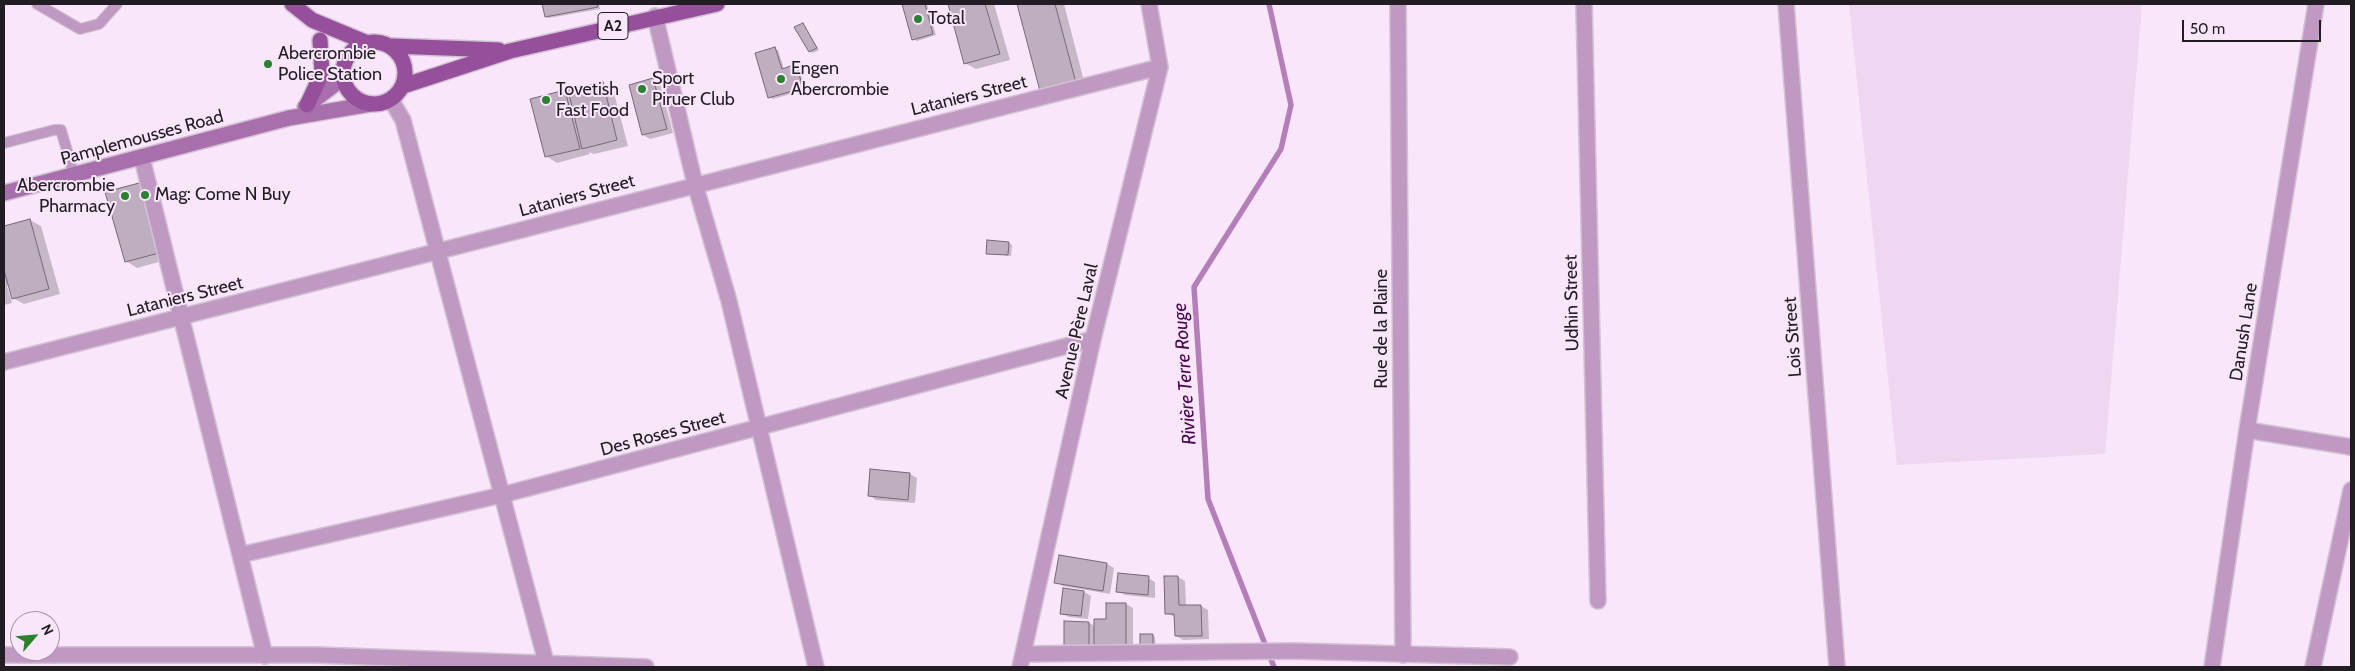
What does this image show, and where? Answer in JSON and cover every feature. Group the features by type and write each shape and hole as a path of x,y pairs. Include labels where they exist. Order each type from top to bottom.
{"main road":[{"name":"A2","path":"292,4 312,20 365,42 379,42 392,46 510,51"},
{"name":"A2","path":"403,86 510,51 655,16 717,4"},
{"name":"A2","path":"312,20 320,40 343,74 346,86 356,98 371,104"},
{"path":"307,105 322,73 320,40"},
{"path":"289,118 343,74 350,52 365,42"},
{"path":"371,104 391,100 403,86 406,69 399,52 392,46"},
{"name":"Pamplemousses Road","path":"4,193 289,118 371,104"}],"street":[{"name":"Avenue Père Laval","path":"1023,661 1093,339 1160,67 1148,4"},
{"name":"Rue de la Plaine","path":"1398,4 1403,655"},
{"name":"Udhin Street","path":"1584,4 1598,600"},
{"name":"Lois Street","path":"1786,4 1837,667"},
{"name":"Danush Lane","path":"2212,667 2247,430 2316,4"},
{"path":"655,16 695,184 730,301 816,667"},
{"name":"Lataniers Street","path":"4,362 439,252 695,184 1160,67"},
{"path":"391,100 403,120 546,662"},
{"path":"142,158 265,656"},
{"name":"Des Roses Street","path":"240,555 502,495 1093,339"},
{"path":"2247,430 2351,447"},
{"path":"2313,667 2351,490"},
{"path":"1023,661 1293,651 1510,657"},
{"path":"4,655 265,656 314,661 476,664 546,662 646,667"}],"lane":[{"path":"37,4 80,29 99,24 117,4"},
{"path":"4,143 54,130 61,130 74,175"}],"shaded area":[{"path":"1849,4 2142,4 2105,454 1897,465"}],"building":[{"path":"542,4 597,4 598,7 545,17"},
{"name":"Total","path":"902,4 925,4 933,34 912,40"},
{"path":"948,4 985,4 1000,54 964,64"},
{"path":"1017,4 1055,4 1076,83 1040,91"},
{"path":"803,23 817,48 809,52 794,27"},
{"name":"Engen Abercrombie","path":"775,47 782,69 796,64 803,88 768,98 755,53"},
{"path":"653,78 667,129 642,135 629,85"},
{"path":"603,82 617,140 582,149 568,90"},
{"path":"565,90 580,149 545,157 530,99"},
{"path":"143,182 163,252 125,262 105,192"},
{"path":"30,219 49,289 12,299 4,270 4,226"},
{"path":"987,240 1009,242 1008,255 986,254"},
{"path":"870,469 910,473 908,500 868,496"},
{"path":"1059,555 1107,563 1103,591 1054,583"},
{"path":"1118,573 1149,576 1148,595 1116,592"},
{"path":"1164,576 1178,576 1179,605 1201,605 1202,636 1175,636 1174,614 1165,614"},
{"path":"1063,588 1084,591 1081,616 1060,614"},
{"path":"1106,603 1126,603 1126,646 1094,645 1094,619 1106,619"},
{"path":"1064,621 1089,622 1089,647 1064,647"},
{"path":"1140,634 1153,634 1153,647 1140,647"},
{"path":"394,662 422,664 421,667 393,667"}],"waterway":[{"name":"Rivière Terre Rouge","path":"1269,4 1291,105 1281,149 1194,287 1208,499 1274,667"}],"place":[{"name":"Total","path":"918,19"},
{"name":"Abercrombie Police Station","path":"268,64"},
{"name":"Engen Abercrombie","path":"781,79"},
{"name":"Sport Piruer Club","path":"642,89"},
{"name":"Tovetish Fast Food","path":"546,100"},
{"name":"Mag: Come N Buy","path":"145,195"},
{"name":"Abercrombie Pharmacy","path":"125,196"}]}
